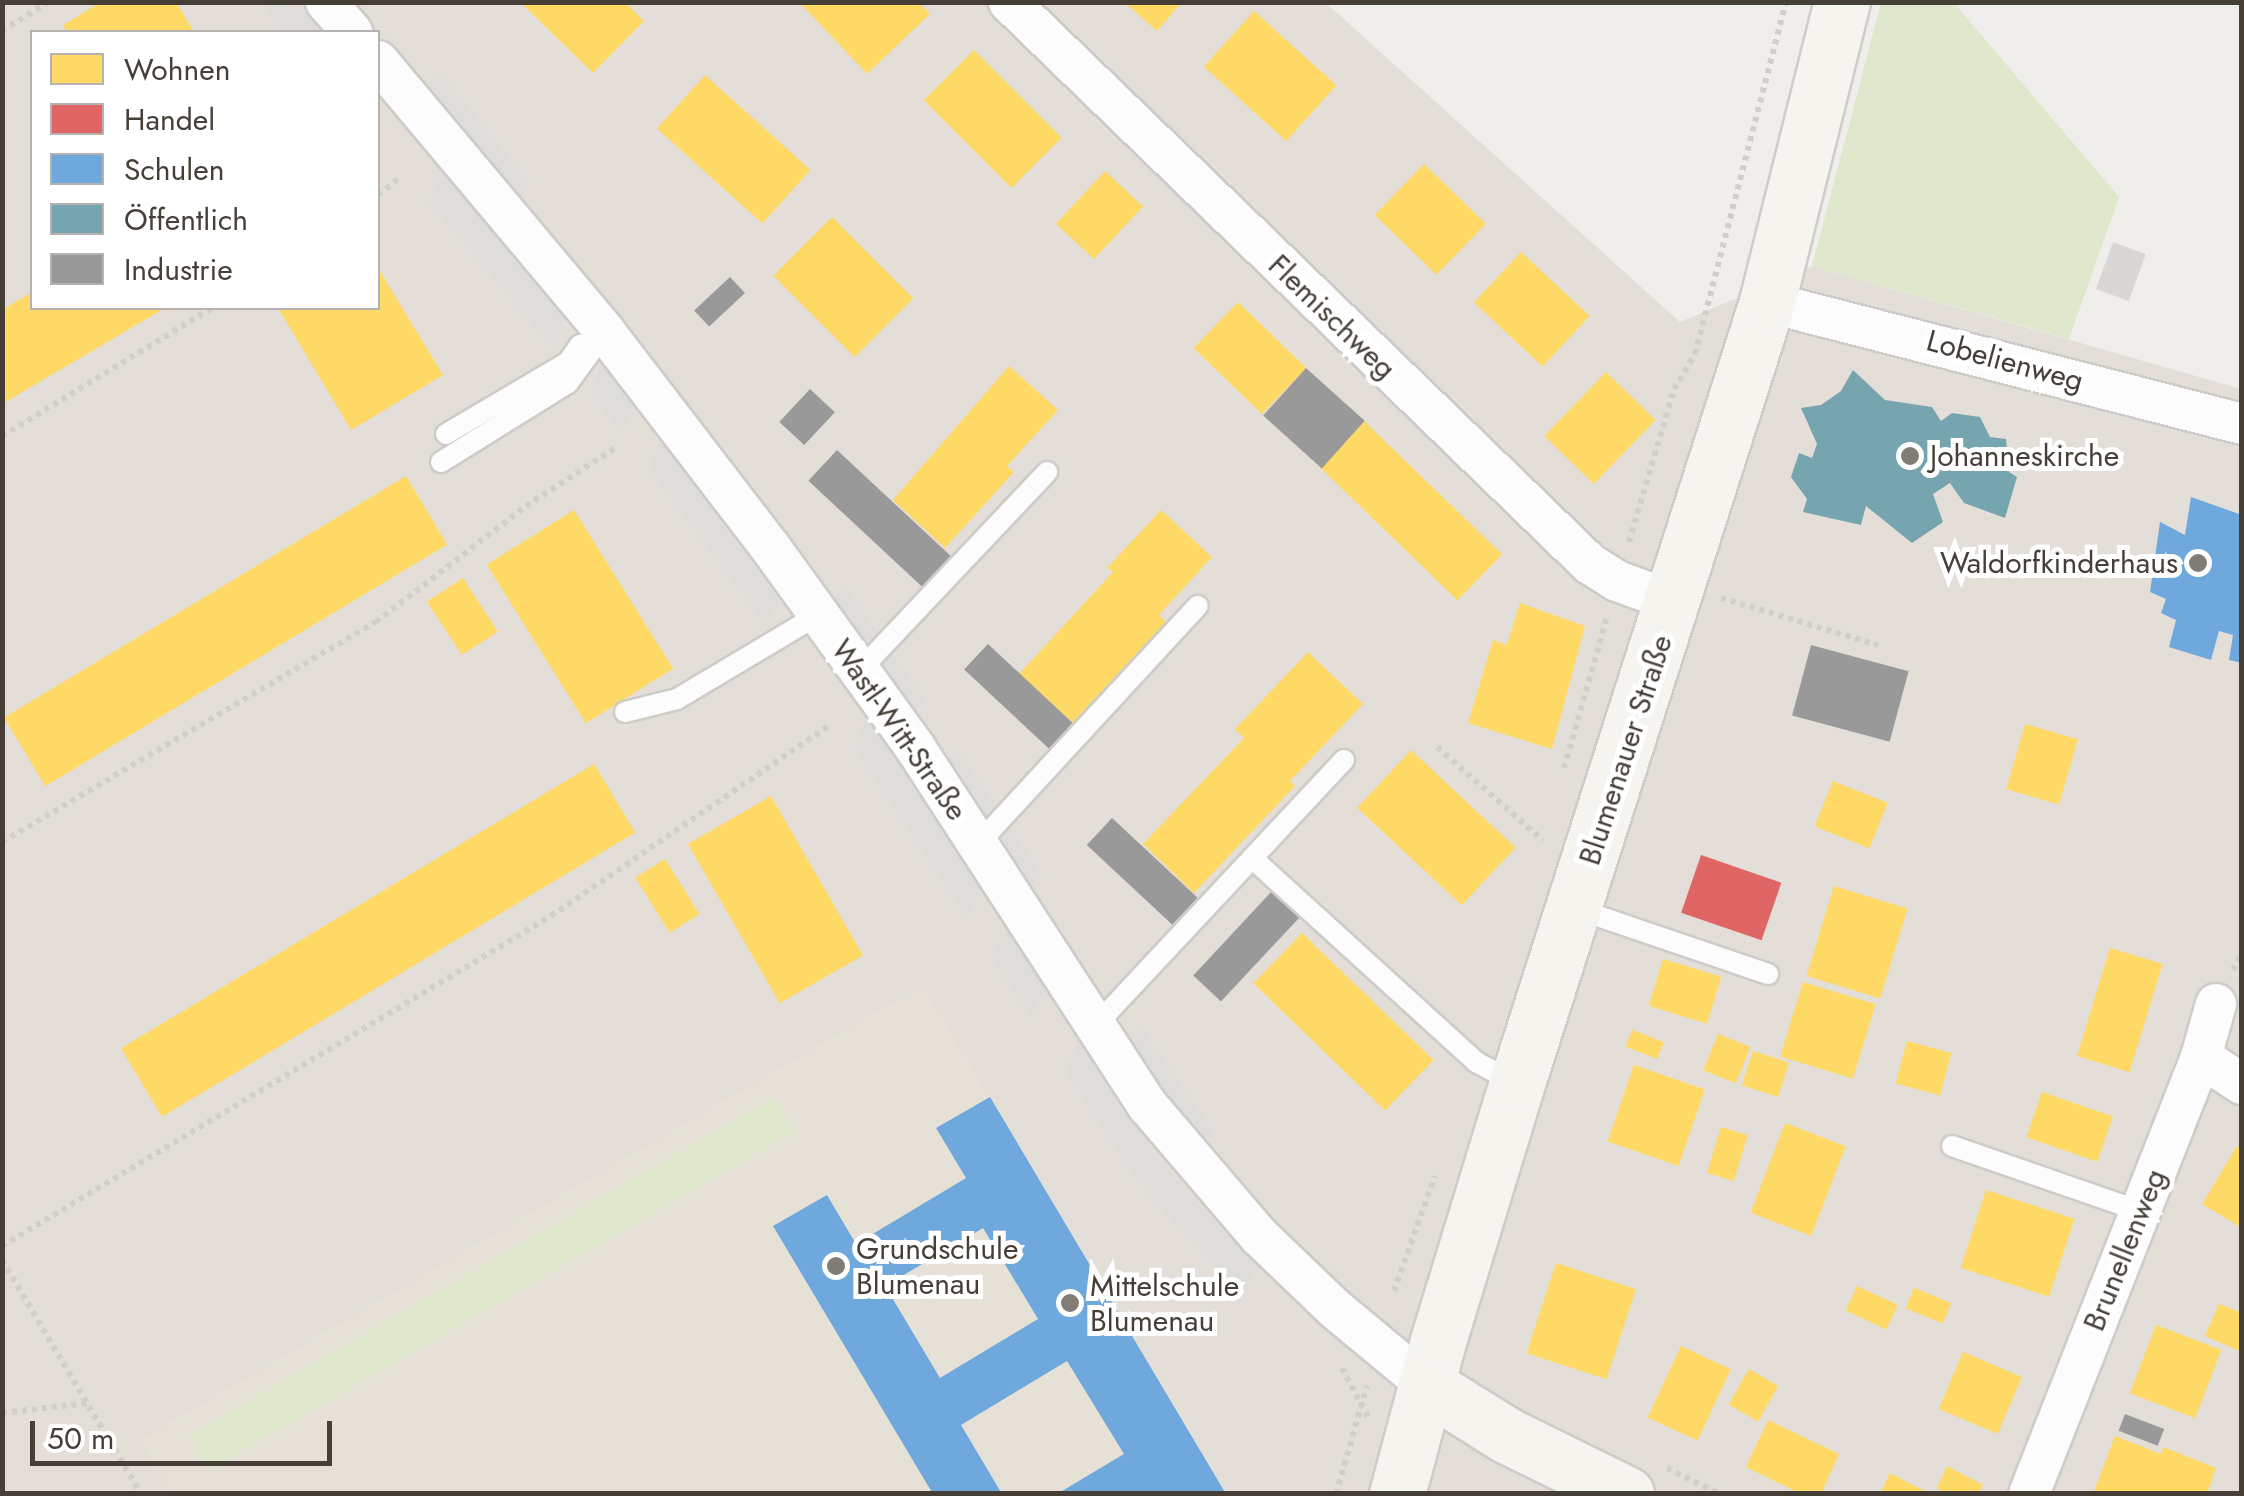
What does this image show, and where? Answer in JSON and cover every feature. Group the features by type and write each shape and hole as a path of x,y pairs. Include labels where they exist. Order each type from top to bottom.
{"street":[{"path":"326,2 350,30"},
{"name":"Flemischweg","path":"1009,2 1590,564 1617,581 1674,602"},
{"name":"Blumenauer Straße","path":"1398,1494 1518,1083 1767,302 1842,2"},
{"name":"Wastl-Witt-Straße","path":"380,63 601,327 860,671 1148,1106 1258,1236 1334,1308 1428,1386"},
{"name":"Lobelienweg","path":"1767,302 2242,424"},
{"name":"Brunellenweg","path":"2029,1494 2201,1057 2216,1004"},
{"path":"2201,1057 2242,1084"},
{"path":"1428,1386 1506,1436 1626,1494"}],"lane":[{"path":"446,434 568,362 601,327"},
{"path":"442,462 568,383 601,327"},
{"path":"860,671 1047,472"},
{"path":"978,844 1198,606"},
{"path":"625,712 677,699 818,615"},
{"path":"1096,1024 1344,760"},
{"path":"1252,858 1476,1062 1518,1083"},
{"path":"1575,908 1768,974"},
{"path":"1952,1146 2140,1211"}],"path":[{"path":"2,31 48,2"},
{"path":"1617,581 1674,388 1695,354 1786,2"},
{"path":"380,193 400,178"},
{"path":"2,436 209,310"},
{"path":"2,842 376,622 526,506 618,446"},
{"path":"1764,610 1878,645"},
{"path":"2,1246 551,916 828,726"},
{"path":"1438,748 1543,840"},
{"path":"2,1260 141,1494"},
{"path":"1336,1494 1369,1374"},
{"path":"2,1413 87,1403"}],"shaded area":[{"path":"3,3 1326,3 1680,322 1812,266 2241,389 2241,1493 3,1494"},
{"path":"259,3 296,3 321,30 283,30"},
{"path":"441,74 528,182 514,193 427,85"},
{"path":"442,171 566,320 555,351 429,202"},
{"path":"601,365 633,405 621,433 590,392"},
{"path":"660,440 779,599 767,627 649,470"},
{"path":"846,588 926,703 913,712 833,597"},
{"path":"867,719 981,889 968,918 854,749"},
{"path":"958,750 1043,876 1031,884 946,758"},
{"path":"1007,929 1045,988 1031,1018 992,959"},
{"path":"922,986 1226,1493 173,1494 140,1440"},
{"path":"1142,1029 1214,1132 1201,1141 1129,1038"},
{"path":"1080,1041 1156,1157 1257,1268 1244,1293 1217,1271 1140,1184 1065,1071"}],"green space":[{"path":"1881,3 1954,3 2119,197 2069,339 1812,266"},
{"path":"775,1097 795,1132 210,1470 190,1435"}],"building: Wohnen":[{"path":"101,2 176,2 193,30 66,30 63,25"},
{"path":"520,2 625,2 644,21 593,73"},
{"path":"799,2 919,2 930,14 867,74"},
{"path":"1124,2 1182,2 1157,31"},
{"path":"1254,11 1336,85 1286,141 1204,67"},
{"path":"974,50 1062,138 1011,188 924,100"},
{"path":"705,75 811,170 762,224 657,129"},
{"path":"1424,164 1486,224 1437,275 1375,215"},
{"path":"1105,171 1143,206 1094,259 1056,224"},
{"path":"832,217 913,298 855,357 773,276"},
{"path":"1521,252 1590,316 1543,367 1474,302"},
{"path":"380,271 443,375 351,430 279,310 380,310"},
{"path":"30,293 30,310 162,310 2,404 2,310"},
{"path":"1238,302 1306,368 1262,414 1194,348"},
{"path":"1009,366 1058,410 1007,466 1014,472 945,548 893,500"},
{"path":"1606,372 1656,420 1594,484 1544,436"},
{"path":"1364,421 1502,554 1458,600 1320,467"},
{"path":"406,476 447,545 45,786 4,718"},
{"path":"574,510 673,669 586,723 487,565"},
{"path":"1161,510 1212,557 1159,615 1166,622 1073,723 1019,674 1113,572 1107,568"},
{"path":"463,578 498,632 462,655 427,601"},
{"path":"1520,603 1585,626 1552,749 1468,723 1493,640 1507,645"},
{"path":"1308,652 1363,704 1290,781 1295,786 1194,893 1143,844 1244,738 1235,729"},
{"path":"2025,724 2078,739 2059,805 2006,789"},
{"path":"1411,750 1516,848 1462,905 1357,808"},
{"path":"594,764 635,833 162,1117 121,1048"},
{"path":"1833,781 1888,803 1869,849 1815,826"},
{"path":"771,796 863,955 780,1003 688,844"},
{"path":"665,859 699,914 670,933 635,878"},
{"path":"1834,886 1908,909 1880,998 1807,976"},
{"path":"1302,933 1434,1060 1385,1110 1253,983"},
{"path":"2110,948 2163,964 2130,1072 2077,1056"},
{"path":"1663,959 1721,977 1707,1024 1649,1006"},
{"path":"1803,982 1876,1004 1853,1079 1780,1057"},
{"path":"1632,1030 1664,1042 1657,1059 1626,1047"},
{"path":"1718,1034 1750,1047 1736,1083 1703,1070"},
{"path":"1907,1041 1951,1053 1940,1095 1896,1084"},
{"path":"1753,1051 1789,1063 1778,1097 1742,1085"},
{"path":"1634,1065 1705,1089 1679,1166 1608,1142"},
{"path":"2042,1092 2113,1116 2097,1162 2026,1137"},
{"path":"1785,1123 1846,1146 1811,1236 1751,1213"},
{"path":"1721,1127 1748,1135 1734,1181 1707,1173"},
{"path":"2237,1146 2242,1149 2242,1228 2202,1204"},
{"path":"1986,1190 2074,1219 2049,1297 1961,1268"},
{"path":"1556,1263 1636,1289 1607,1379 1527,1353"},
{"path":"1857,1286 1898,1305 1886,1329 1846,1310"},
{"path":"1914,1288 1951,1303 1943,1323 1906,1308"},
{"path":"2219,1304 2242,1313 2242,1352 2205,1336"},
{"path":"2156,1325 2221,1350 2195,1418 2130,1393"},
{"path":"1681,1346 1731,1369 1697,1441 1648,1418"},
{"path":"1963,1352 2022,1377 1998,1434 1939,1409"},
{"path":"1749,1369 1778,1386 1758,1422 1728,1405"},
{"path":"1768,1420 1839,1454 1821,1494 1801,1494 1746,1467"},
{"path":"2115,1436 2161,1454 2163,1447 2216,1468 2207,1494 2093,1494"},
{"path":"1947,1466 1983,1485 1978,1494 1948,1494 1937,1488"},
{"path":"1890,1473 1909,1483 1931,1494 1880,1494"}],"building: Handel":[{"path":"1701,855 1781,883 1762,940 1681,913"}],"building: Schulen":[{"name":"Waldorfkinderhaus","path":"2191,497 2242,515 2242,663 2229,660 2233,635 2219,631 2211,660 2169,647 2176,620 2161,613 2166,599 2150,592 2160,522 2185,535"},
{"name":"Mittelschule Blumenau","path":"990,1097 1226,1494 1057,1494 1124,1454 1067,1361 961,1425 1002,1494 933,1494 773,1226 827,1195 856,1244 966,1178 936,1128","holes":["983,1228 1038,1319 940,1378 885,1286"]}],"building: Öffentlich":[{"name":"Johanneskirche","path":"1853,370 1885,400 1932,407 1941,421 1952,413 1980,417 1990,437 2006,439 2009,472 2017,477 2005,518 1964,503 1950,483 1933,494 1943,522 1912,543 1866,506 1861,525 1803,512 1807,499 1791,477 1799,453 1812,458 1817,444 1801,408 1821,405 1841,391"}],"building: Industrie":[{"path":"730,277 745,293 709,327 694,310"},
{"path":"1306,368 1365,421 1322,468 1263,416"},
{"path":"810,389 835,412 804,445 779,422"},
{"path":"837,450 954,559 925,590 808,481"},
{"path":"988,644 1077,727 1053,753 964,670"},
{"path":"1811,645 1909,671 1890,742 1792,716"},
{"path":"1112,818 1198,898 1172,925 1087,845"},
{"path":"1273,890 1301,916 1221,1001 1193,976"},
{"path":"2125,1414 2164,1429 2158,1446 2119,1431"}],"building: Sonstige":[{"path":"2113,242 2146,254 2129,301 2096,289"}],"place":[{"name":"Johanneskirche","path":"1910,456"},
{"name":"Waldorfkinderhaus","path":"2198,563"},
{"name":"Grundschule Blumenau","path":"836,1266"},
{"name":"Mittelschule Blumenau","path":"1070,1303"}]}
